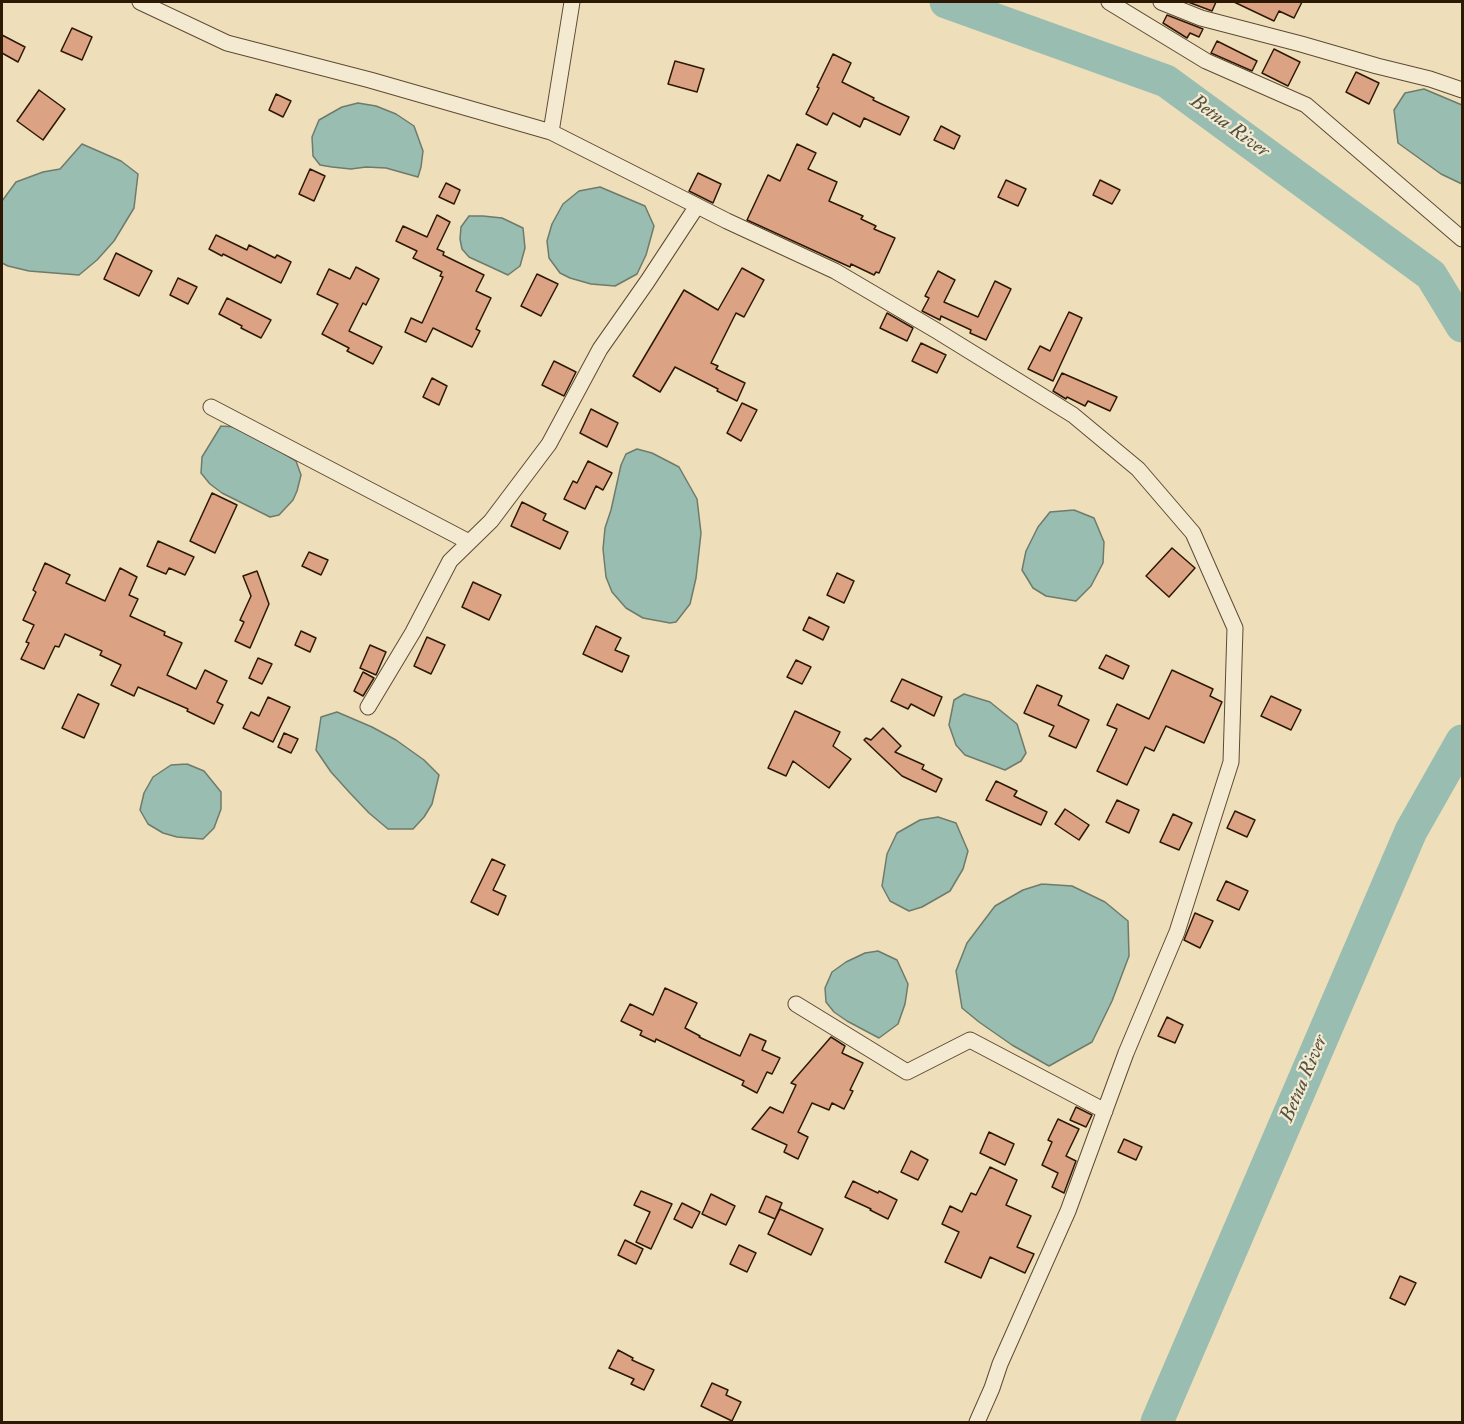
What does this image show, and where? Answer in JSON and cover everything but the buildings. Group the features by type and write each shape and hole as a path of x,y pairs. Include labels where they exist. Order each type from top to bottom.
{"street":[{"path":"140,2 227,43 370,80 551,132 697,206 835,271 938,331 1073,415 1138,470 1193,533 1235,628 1232,762 1177,932 1126,1053 1068,1211 1000,1364 977,1422"},
{"path":"551,132 572,2"},
{"path":"1108,2 1206,61 1306,105 1462,239"},
{"path":"1161,2 1210,21 1430,78 1462,90"},
{"path":"368,707 413,632 450,561 490,521 549,444 600,349 697,206"},
{"path":"211,407 470,542"},
{"path":"796,1004 907,1072 970,1040 1105,1111"}],"water":[{"path":"1424,89 1462,105 1462,184 1441,174 1398,143 1394,110 1405,93"},
{"path":"358,103 376,106 396,114 414,126 423,151 418,177 386,168 351,169 320,165 313,156 312,137 319,120 342,107"},
{"path":"82,144 121,161 138,174 134,208 114,241 79,275 29,271 2,263 2,201 16,182 43,172 60,169"},
{"path":"600,187 645,206 654,226 646,255 637,274 615,286 591,284 570,278 560,273 549,258 547,241 552,224 563,204 579,191"},
{"path":"469,216 502,218 523,228 525,248 520,266 508,275 469,257 462,249 460,239 461,227"},
{"path":"221,426 237,427 296,461 301,475 297,491 293,500 279,515 270,517 222,493 201,473 202,457"},
{"path":"637,449 652,453 679,467 697,499 701,533 696,578 690,604 676,622 643,618 626,608 612,592 606,577 603,549 605,528 621,465 626,454"},
{"path":"1074,510 1094,518 1104,542 1103,563 1091,586 1076,601 1046,596 1033,588 1022,570 1026,551 1038,527 1050,512"},
{"path":"964,694 990,702 1017,724 1026,753 1021,761 1005,770 965,755 956,745 949,725 954,700"},
{"path":"337,712 396,740 424,760 439,775 432,804 413,829 388,829 350,793 331,772 316,750 321,717"},
{"path":"187,764 204,771 221,792 221,809 214,828 203,839 177,837 163,833 148,824 140,810 144,793 153,777 171,765"},
{"path":"938,817 956,823 968,851 963,869 950,891 922,907 909,911 890,901 882,886 887,854 897,833 920,820"},
{"path":"1042,884 1072,886 1105,902 1128,921 1129,956 1112,1001 1092,1042 1049,1066 1012,1045 962,1008 956,971 967,943 995,906 1023,890"},
{"path":"878,951 897,960 908,984 905,1004 898,1024 879,1038 834,1012 826,1002 825,988 832,972 846,962 865,953"}],"waterway":[{"name":"Betna River","path":"946,2 1166,81 1431,275 1462,326"},
{"name":"Betna River","path":"1157,1422 1411,831 1462,741"}]}
